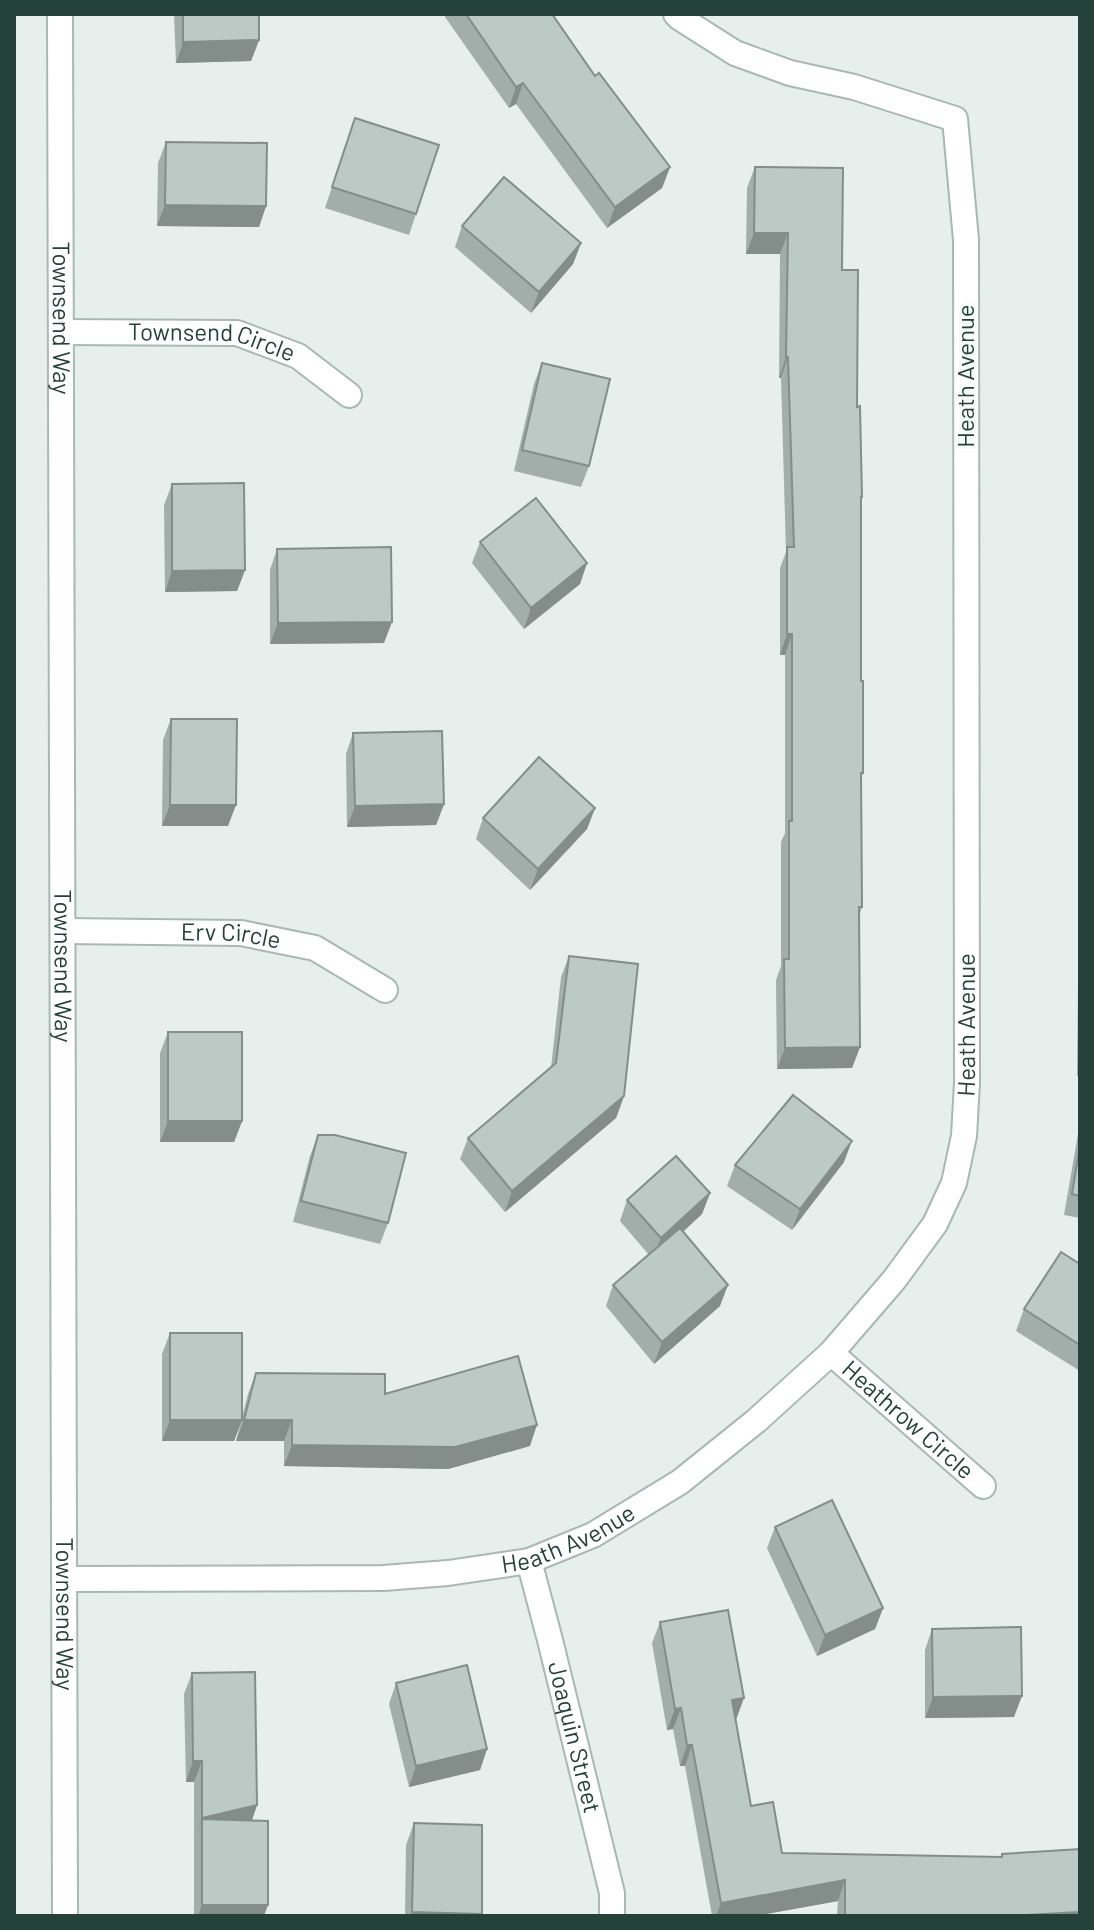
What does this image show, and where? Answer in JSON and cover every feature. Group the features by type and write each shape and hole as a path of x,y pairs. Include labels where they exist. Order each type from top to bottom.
{"street":[{"name":"Townsend Way","path":"60,14 65,1916"},
{"name":"Heath Avenue","path":"64,1579 383,1578 448,1573 529,1561 593,1535 680,1482 756,1421 831,1353 894,1280 935,1224 954,1183 964,1136 967,1083 966,240 955,119 854,87 790,73 735,53 676,14"},
{"name":"Townsend Circle","path":"61,332 237,333 298,356 349,395"},
{"name":"Erv Circle","path":"63,931 241,933 315,948 385,990"},
{"name":"Heathrow Circle","path":"831,1353 983,1486"},
{"name":"Joaquin Street","path":"529,1561 612,1893 612,1916"}],"building":[{"path":"183,14 259,14 259,40 183,42"},
{"path":"466,14 552,14 595,76 599,73 670,167 615,207 523,83 516,87"},
{"path":"355,118 439,145 416,214 332,187"},
{"path":"166,142 267,143 266,206 165,205"},
{"path":"755,167 843,168 842,270 858,270 857,407 860,406 863,681 860,1047 785,1048 784,959 789,959 789,821 792,821 792,634 787,634 787,547 794,547 786,357 788,233 754,233"},
{"path":"504,177 581,243 539,292 462,226"},
{"path":"542,363 610,379 589,466 522,450"},
{"path":"244,483 245,570 172,571 172,484"},
{"path":"536,498 587,563 531,608 480,542"},
{"path":"391,547 392,622 278,623 277,549"},
{"path":"171,719 237,719 236,805 170,805"},
{"path":"442,731 444,804 355,806 353,733"},
{"path":"539,757 595,808 538,869 483,818"},
{"path":"569,956 638,964 624,1096 512,1191 468,1138 556,1063"},
{"path":"168,1032 242,1032 242,1121 168,1121"},
{"path":"793,1095 852,1141 800,1209 735,1165"},
{"path":"318,1135 335,1135 406,1153 388,1223 301,1201"},
{"path":"1080,1145 1080,1196 1072,1194"},
{"path":"676,1156 710,1193 661,1238 627,1200"},
{"path":"680,1228 728,1285 662,1342 613,1285"},
{"path":"1061,1252 1080,1264 1080,1345 1024,1309"},
{"path":"170,1333 242,1333 242,1420 170,1420"},
{"path":"518,1356 537,1425 455,1447 292,1445 292,1420 244,1420 256,1373 385,1374 385,1394"},
{"path":"832,1500 883,1608 825,1635 775,1527"},
{"path":"728,1610 744,1698 732,1700 751,1806 773,1802 782,1853 1002,1857 1002,1854 1080,1849 1080,1912 1007,1916 845,1916 845,1880 721,1903 692,1745 687,1745 681,1708 675,1709 660,1622"},
{"path":"1021,1627 1022,1696 933,1697 932,1629"},
{"path":"467,1665 487,1749 416,1766 396,1683"},
{"path":"255,1672 257,1805 202,1818 202,1761 193,1761 192,1673"},
{"path":"202,1819 268,1821 268,1905 202,1905"},
{"path":"414,1823 482,1825 482,1914 412,1912"}]}
